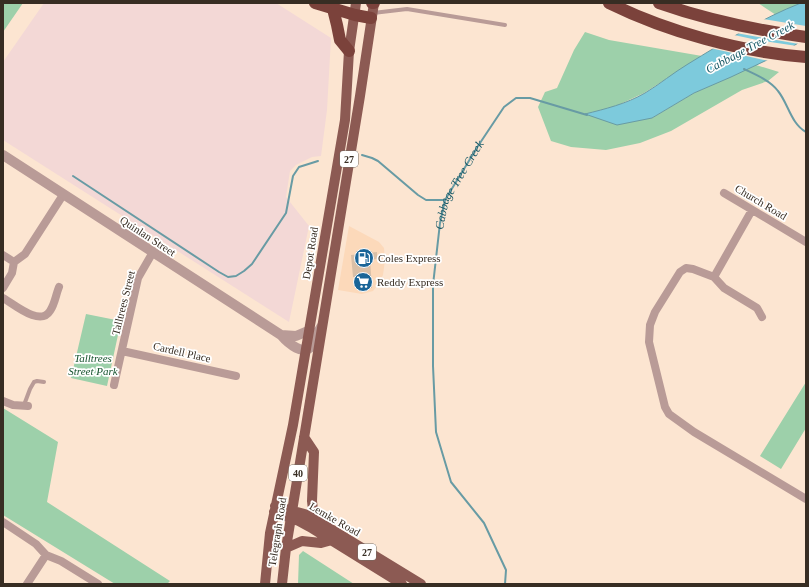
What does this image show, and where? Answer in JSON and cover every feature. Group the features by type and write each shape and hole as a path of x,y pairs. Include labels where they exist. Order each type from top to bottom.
{"highway":[{"path":"315,3 333,9 373,8"},
{"path":"609,3 652,21 693,34 745,48 804,57"},
{"path":"659,3 717,21 767,32 806,37"},
{"path":"333,9 340,40 350,51"}],"main road":[{"name":"27","path":"304,437 373,8"},
{"name":"Depot Road","path":"275,509 294,425 345,120 350,51 355,9"},
{"name":"Telegraph Road","path":"282,584 291,514 304,437"},
{"path":"304,437 314,452 312,501 314,519"},
{"name":"Telegraph Road","path":"265,584 269,544 275,509"},
{"name":"Lemke Road","path":"275,509 291,514 402,584"},
{"name":"Lemke Road","path":"291,514 305,514 421,584"},
{"path":"286,548 302,541 321,543 332,540"}],"street":[{"name":"Quinlan Street","path":"3,155 281,335 294,347 306,350"},
{"name":"Church Road","path":"724,193 806,242"},
{"path":"3,288 12,273 14,262 24,254 63,194"},
{"path":"714,277 752,210"},
{"name":"Talltrees Street","path":"114,385 138,278 153,252"},
{"path":"3,255 14,262"},
{"path":"762,317 758,308 724,288 714,277 693,269 686,268 680,272 654,312 650,325 649,342 664,407 668,414 694,432 806,499"},
{"path":"3,298 37,317 43,316 51,310 59,286"},
{"path":"306,350 311,348 314,344 317,333 322,325"},
{"path":"281,335 296,336 310,330"},
{"name":"Cardell Place","path":"122,350 236,376"},
{"path":"3,401 13,405 26,406"},
{"path":"3,522 36,544 46,555 61,561 98,584"},
{"path":"27,584 46,555"}],"lane":[{"path":"373,8 407,9 505,25"},
{"path":"26,406 30,389 34,382 44,382"}],"shaded area":[{"path":"44,3 276,3 331,38 327,110 321,156 312,157 296,165 290,171 286,197 309,226 289,322 3,140 3,62"},
{"name":"Coles Express","path":"349,226 379,242 384,248 385,260 383,275 373,291 362,294 338,290"}],"green space":[{"path":"3,3 23,3 3,32"},
{"path":"758,3 801,3 776,15"},
{"path":"585,32 609,40 702,56 644,93 614,107 585,114 652,118 694,93 756,65 779,72 768,81 742,90 671,131 640,143 606,150 571,147 551,141 538,107 545,92 557,88 574,50"},
{"name":"Talltrees Street Park","path":"86,314 121,321 107,386 71,378"},
{"path":"806,382 806,428 781,469 760,456"},
{"path":"3,408 58,442 47,502 170,581 167,584 115,584 3,515"},
{"path":"303,551 354,584 298,584 299,555"}],"water":[{"path":"801,3 806,3 806,38 784,52 694,93 652,118 617,125 585,114 615,106 638,97 651,90 682,67 715,47 772,16"}],"pier":[{"path":"763,19 806,26 806,40 799,44 736,33"},
{"path":"734,35 797,46 769,61 710,48"}],"building":[{"path":"377,252 377,259 370,260 372,288 356,289 355,277 353,277 351,255"}],"waterway":[{"path":"744,69 762,78 775,87 793,119 806,132"},
{"name":"Cabbage Tree Creek","path":"505,584 506,570 484,523 451,482 436,432 433,366 433,285 440,223 445,200 504,107 516,98 530,98 587,115"},
{"path":"362,155 378,161 426,200 445,200"},
{"path":"73,176 228,277 236,276 252,264 286,213 293,176 299,167 318,161"}],"place":[{"name":"Coles Express","path":"364,258"},
{"name":"Reddy Express","path":"363,282"}]}
